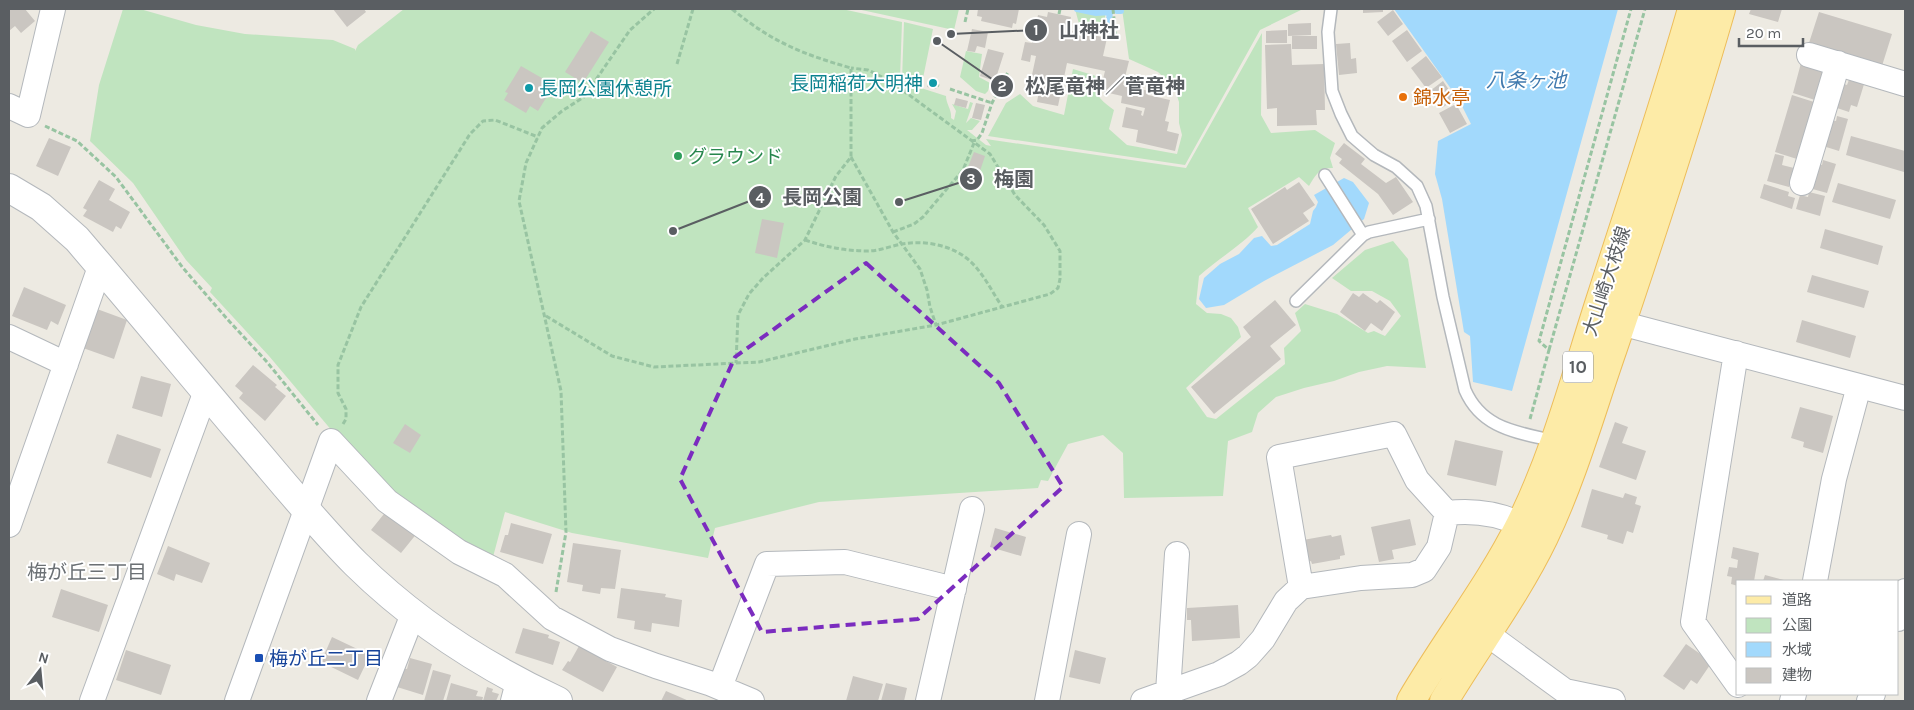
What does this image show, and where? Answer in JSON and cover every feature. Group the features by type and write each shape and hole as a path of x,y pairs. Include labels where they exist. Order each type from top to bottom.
{"main road":[{"name":"大山崎大枝線","path":"1411,701 1500,562 1539,483 1595,317 1692,9"},
{"name":"大山崎大枝線","path":"1444,701 1528,568 1556,511 1621,323 1701,75 1720,9"}],"street":[{"path":"18,111 53,9"},
{"path":"1809,55 1905,84"},
{"path":"1802,183 1838,63"},
{"path":"9,188 53,216 76,239 306,510 356,565 413,614 464,651 515,692 558,701"},
{"path":"9,525 16,479 66,364 100,267"},
{"path":"1595,317 1859,386 1903,390"},
{"path":"9,337 66,364"},
{"path":"1736,353 1693,622 1736,682"},
{"path":"1815,580 1834,479 1859,386"},
{"path":"92,701 206,391"},
{"path":"1302,587 1279,457 1394,434 1417,480 1447,514"},
{"path":"238,701 331,441 387,501 459,552 505,576 552,618 610,649 720,687 752,701"},
{"path":"928,701 972,509"},
{"path":"1447,514 1485,513 1508,518 1520,524"},
{"path":"1143,701 1218,674 1239,663 1262,639 1286,601 1302,587 1361,578 1412,575 1424,570 1439,547 1447,514"},
{"path":"1048,701 1079,534"},
{"path":"1168,692 1178,554"},
{"path":"720,687 767,564 845,562 954,589"},
{"path":"1899,616 1905,591"},
{"path":"379,701 413,614"},
{"path":"1464,617 1565,691 1613,701"}],"lane":[{"path":"1331,9 1328,32 1332,91 1352,136 1374,155 1396,167 1417,186 1426,206 1442,297 1465,390 1470,401 1485,419 1496,425 1554,441"},
{"path":"1325,175 1363,235"},
{"path":"1296,301 1363,235 1429,218"}],"path":[{"path":"552,618 566,532 561,391 520,201 526,163 542,128 562,111 584,97 630,30 654,9"},
{"path":"677,64 693,9"},
{"path":"546,316 612,356 654,367 759,362 855,339 936,325 1050,294 1058,288 1060,279 1060,251 1044,225 1015,195 990,154 890,81 868,70 852,68 821,59 780,43 732,9"},
{"path":"964,22 968,9"},
{"path":"1059,14 1060,9"},
{"path":"1113,9 1116,38"},
{"path":"1549,350 1540,342 1631,9"},
{"path":"1525,434 1645,9"},
{"path":"852,68 851,157 893,232 920,269 928,290 930,307 936,325"},
{"path":"893,232 914,224 923,217 963,170 972,142 977,140 982,133 992,103 1008,72"},
{"path":"950,89 992,103"},
{"path":"18,111 77,141 116,177 184,268 267,362 331,441 346,419 346,408 338,393 338,366 360,307 470,134 483,121 495,120 538,136"},
{"path":"736,363 738,315 749,294 763,278 805,240 836,176 851,157"},
{"path":"805,240 837,250 870,252 902,244 924,243 937,245 961,254 970,261 982,275 1003,308"}],"highlighted area":[{"path":"866,263 999,383 1063,487 918,619 762,632 680,479 735,357"}],"green space":[{"path":"123,9 140,9 196,25 245,34 333,40 355,49 355,51 358,45 404,9 842,9 902,22 900,79 902,80 904,22 933,29 921,88 946,96 951,118 954,120 956,111 952,104 968,109 970,102 973,103 966,123 971,118 980,121 972,130 967,130 986,145 991,146 986,139 1186,168 1262,33 1261,115 1271,133 1315,130 1335,143 1330,158 1333,168 1321,171 1309,186 1299,177 1248,208 1258,227 1245,240 1199,276 1196,304 1207,313 1221,314 1231,318 1238,327 1241,337 1186,388 1207,417 1216,419 1285,364 1284,348 1301,331 1295,313 1305,304 1337,314 1368,333 1374,331 1385,336 1401,316 1390,301 1372,291 1351,291 1332,278 1365,250 1393,241 1408,259 1426,368 1387,366 1359,372 1276,397 1258,413 1252,432 1228,441 1223,496 1124,498 1123,453 1103,435 1068,444 1048,481 1041,480 1038,488 819,502 715,528 708,558 572,533 505,512 493,557 473,545 470,548 397,497 354,457 269,356 210,292 212,288 186,260 133,183 90,141 99,85"},
{"path":"857,9 959,9 954,30"},
{"path":"1075,9 1105,9 1105,36 1093,34 1095,24 1085,21 1081,31"},
{"path":"1122,9 1303,9 1260,30 1185,165 988,136 1006,103 1020,94 1033,106 1064,115 1073,69 1096,76 1096,92 1114,110 1109,129 1127,145 1177,154 1182,135 1179,123 1179,102 1174,87 1158,72 1129,59"},
{"path":"966,51 982,54 979,77 990,83 985,94 976,91 960,77"}],"water":[{"name":"八条ヶ池","path":"1394,9 1618,9 1512,391 1473,382 1470,336 1464,332 1442,199 1435,174 1438,141 1471,124 1459,100"},
{"path":"1344,178 1353,182 1369,203 1364,219 1333,245 1264,281 1224,305 1206,308 1199,299 1204,278 1220,264 1239,254 1254,238 1262,236 1271,246 1277,245 1310,224 1313,211 1318,202 1314,195"}],"building":[{"path":"9,9 25,9 35,21 21,33 15,26 9,31"},
{"path":"333,9 364,9 366,12 347,27"},
{"path":"978,9 1019,9 1016,24 1013,23 1012,28 981,21 982,17 977,16"},
{"path":"1363,9 1383,9 1383,12 1363,13"},
{"path":"1751,9 1782,9 1778,22 1749,14"},
{"path":"1393,10 1403,24 1388,36 1377,22"},
{"path":"1048,12 1071,17 1068,30 1107,38 1103,56 1129,61 1123,85 1149,91 1148,95 1170,100 1165,121 1169,122 1167,131 1179,134 1175,151 1136,142 1138,130 1122,127 1126,107 1142,111 1141,115 1143,116 1145,108 1121,103 1122,96 1100,91 1105,71 1067,63 1058,106 1037,102 1039,91 1029,89 1036,56 1031,55 1030,62 1021,60 1025,42 1032,43 1038,15 1047,17"},
{"path":"1819,12 1892,34 1881,69 1808,46"},
{"path":"1085,23 1095,25 1093,32 1083,30"},
{"path":"1311,23 1311,35 1288,36 1288,24"},
{"path":"972,29 988,32 985,48 977,46 975,52 967,51"},
{"path":"1287,30 1287,43 1266,43 1266,31"},
{"path":"1407,30 1422,51 1407,62 1392,41"},
{"path":"591,31 609,42 583,83 565,72"},
{"path":"1292,36 1317,36 1317,49 1292,49"},
{"path":"1350,43 1351,59 1356,58 1357,73 1339,75 1336,44"},
{"path":"1291,44 1292,65 1324,64 1325,110 1316,110 1317,125 1277,126 1277,108 1267,109 1265,45"},
{"path":"988,49 1004,53 995,81 980,76"},
{"path":"1426,56 1442,77 1426,88 1411,68"},
{"path":"1801,63 1824,69 1815,100 1793,93"},
{"name":"長岡公園休憩所","path":"521,66 554,85 538,111 530,106 526,113 504,100 508,93 505,92"},
{"path":"1850,77 1865,81 1857,107 1851,105 1849,112 1834,107 1841,83 1847,85"},
{"name":"長岡稲荷大明神","path":"929,79 938,81 936,89 927,87"},
{"path":"1443,81 1455,99 1442,108 1430,91"},
{"path":"1792,95 1814,102 1797,159 1775,152"},
{"path":"956,98 968,101 966,108 954,105"},
{"path":"976,103 985,105 981,120 972,118"},
{"path":"1456,104 1467,124 1450,133 1439,113"},
{"path":"1837,116 1848,119 1839,151 1823,146 1830,120 1836,121"},
{"path":"1851,136 1905,151 1904,172 1846,155"},
{"path":"49,138 71,147 58,176 36,166"},
{"path":"1344,143 1365,159 1361,164 1386,183 1396,177 1413,202 1393,215 1378,194 1339,163 1342,159 1335,154"},
{"path":"974,152 985,156 980,171 968,167"},
{"path":"1775,154 1784,156 1782,165 1794,168 1789,187 1767,181"},
{"path":"1823,160 1836,164 1827,193 1809,188 1816,163 1822,165"},
{"path":"99,180 115,189 109,200 130,212 121,229 116,226 113,232 83,216 87,210 83,208"},
{"path":"1299,182 1315,205 1303,213 1309,221 1273,244 1251,209 1285,187 1287,190"},
{"path":"1838,183 1896,200 1890,219 1832,202"},
{"path":"1764,184 1789,192 1788,196 1795,198 1792,209 1760,198"},
{"path":"1809,192 1825,196 1820,216 1796,209 1800,195 1808,197"},
{"path":"762,219 784,223 777,258 755,253"},
{"path":"1825,229 1883,246 1878,265 1820,248"},
{"path":"1812,275 1869,291 1864,308 1807,292"},
{"path":"24,287 66,305 58,325 51,321 47,330 12,316"},
{"path":"1353,293 1359,297 1363,293 1377,303 1380,300 1395,312 1382,331 1371,323 1365,331 1340,312"},
{"path":"1275,300 1296,325 1270,346 1281,359 1214,414 1191,387 1251,337 1243,327"},
{"path":"97,309 127,320 114,359 83,348"},
{"path":"1802,320 1856,336 1850,358 1796,342"},
{"path":"253,365 277,385 275,387 286,396 265,421 239,398 243,393 235,386"},
{"path":"141,376 171,384 162,417 132,408"},
{"path":"1800,407 1833,416 1823,453 1803,447 1804,442 1791,438"},
{"path":"1615,422 1628,427 1622,443 1646,451 1636,480 1599,467"},
{"path":"405,424 421,435 410,453 393,443"},
{"path":"117,434 161,449 151,478 107,463"},
{"path":"1455,440 1503,451 1496,486 1447,475"},
{"path":"1592,489 1623,498 1625,493 1637,497 1635,504 1641,506 1633,533 1627,531 1623,544 1607,539 1608,535 1581,527"},
{"path":"388,509 418,532 401,553 371,530"},
{"path":"1410,519 1416,545 1392,550 1394,559 1379,562 1371,527"},
{"path":"511,523 552,534 543,564 500,552"},
{"path":"995,528 1026,537 1021,556 990,547"},
{"path":"1331,535 1332,537 1341,535 1345,555 1340,556 1340,559 1312,564 1311,561 1308,562 1303,540"},
{"path":"573,543 621,550 615,589 601,588 600,594 582,591 583,585 567,582"},
{"path":"168,546 210,563 202,583 176,574 174,581 157,574"},
{"path":"1733,547 1759,553 1754,580 1736,580 1736,585 1731,584 1732,577 1727,576 1729,567 1737,568 1738,560 1731,558"},
{"path":"1765,575 1784,580 1763,580"},
{"path":"621,588 666,594 665,597 682,600 679,627 652,623 651,632 634,629 635,621 617,618"},
{"path":"61,589 108,605 99,632 52,617"},
{"path":"1238,605 1240,638 1192,641 1191,620 1187,620 1187,608"},
{"path":"523,628 549,635 548,638 560,642 553,665 515,653"},
{"path":"332,637 370,655 358,680 321,662"},
{"path":"1686,644 1712,662 1697,684 1691,680 1684,690 1663,676"},
{"path":"579,646 617,667 603,692 562,670 568,661 570,662"},
{"path":"126,650 171,665 161,695 116,680"},
{"path":"1075,650 1106,658 1100,684 1069,677"},
{"path":"410,658 432,664 423,695 397,687 402,668 407,669"},
{"path":"433,670 451,675 443,701 424,701"},
{"path":"853,676 883,684 878,701 846,701"},
{"path":"451,683 478,691 476,696 483,697 482,701 446,701"},
{"path":"886,683 907,688 904,701 881,701"},
{"path":"487,687 493,689 492,692 499,694 496,701 483,701"},
{"path":"666,691 689,701 661,701"}],"waterway":[{"path":"1077,9 1096,13 1110,12 1107,37"}],"place":[{"name":"山神社","path":"951,34"},
{"name":"松尾竜神／菅竜神","path":"937,41"},
{"name":"長岡稲荷大明神","path":"933,83"},
{"name":"長岡公園休憩所","path":"529,88"},
{"name":"錦水亭","path":"1403,97"},
{"name":"グラウンド","path":"678,156"},
{"name":"梅園","path":"899,202"},
{"name":"長岡公園","path":"673,231"},
{"name":"梅が丘二丁目","path":"259,658"}],"district":[{"name":"梅が丘三丁目","path":"87,572"}]}
